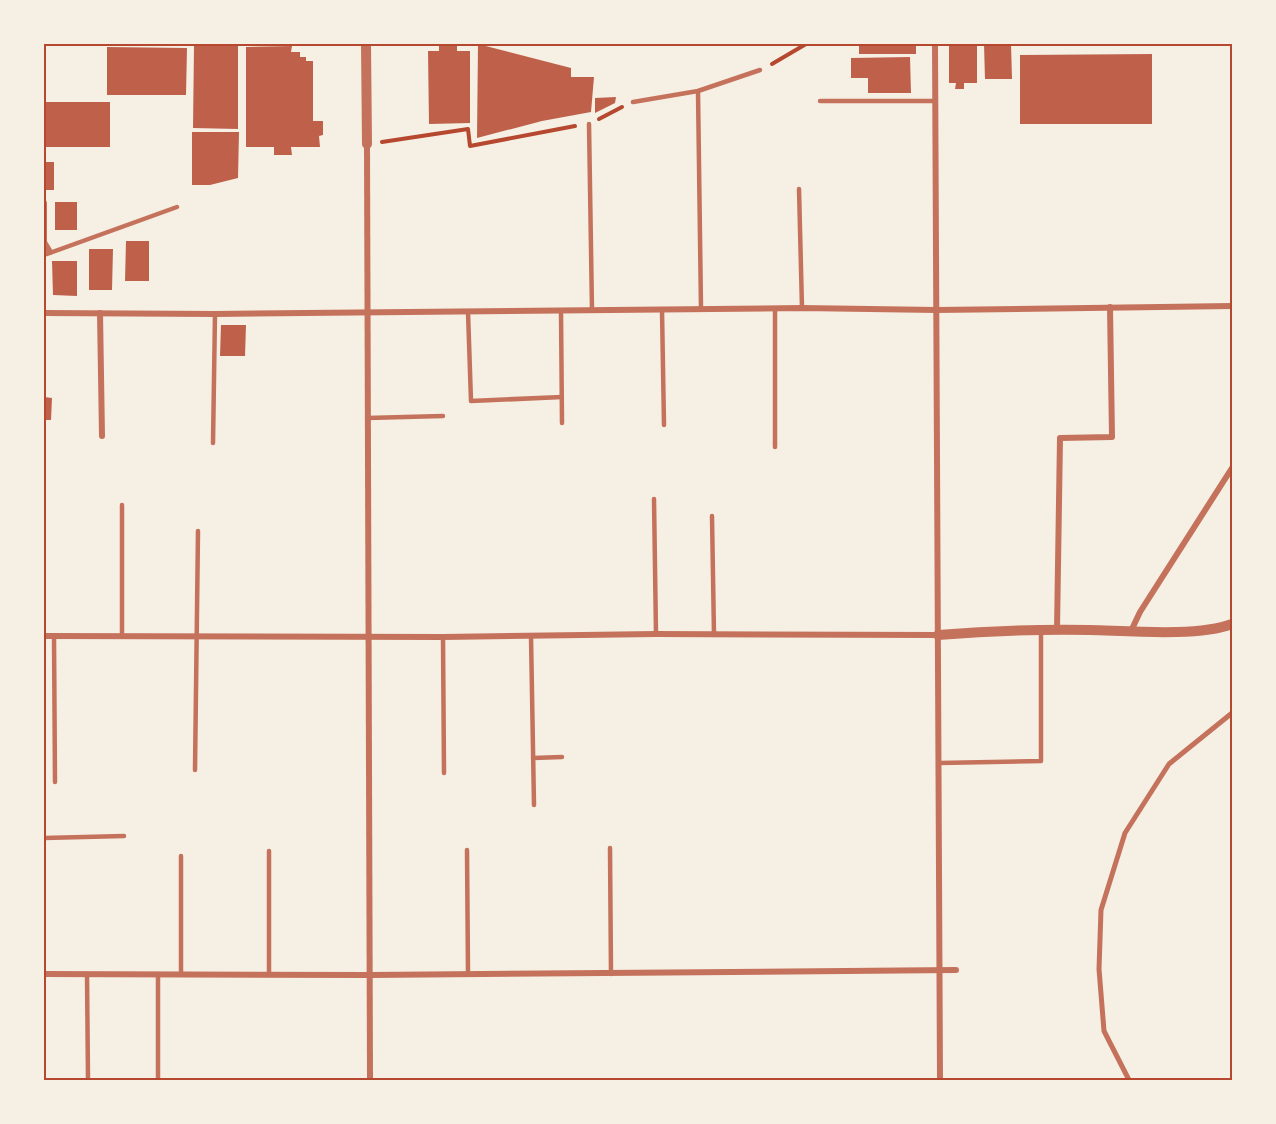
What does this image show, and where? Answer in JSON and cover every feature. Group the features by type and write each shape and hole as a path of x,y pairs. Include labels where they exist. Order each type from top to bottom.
{"street":[{"path":"366,44 370,1080"},
{"path":"935,44 940,1080"},
{"path":"44,203 44,242 47,253"},
{"path":"44,313 215,314 802,308 936,310 1233,306"},
{"path":"1057,630 1060,438 1112,437 1110,308"},
{"path":"100,313 102,436"},
{"path":"1131,631 1140,612 1233,468"},
{"path":"44,636 938,635 1041,629 1186,631 1222,628 1233,624"},
{"path":"1129,1080 1104,1031 1099,969 1101,910 1125,833 1169,764 1233,713"},
{"path":"44,974 611,974 956,969"}],"lane":[{"path":"633,102 698,91 760,70"},
{"path":"698,91 701,309"},
{"path":"820,101 935,101"},
{"path":"589,124 592,310"},
{"path":"799,189 802,308"},
{"path":"47,253 177,207"},
{"path":"775,309 775,447"},
{"path":"662,310 664,425"},
{"path":"561,311 562,423"},
{"path":"468,312 471,401 562,397"},
{"path":"213,442 215,314"},
{"path":"366,418 443,416"},
{"path":"654,499 656,634"},
{"path":"122,505 122,636"},
{"path":"712,516 714,635"},
{"path":"195,770 198,531"},
{"path":"939,763 1041,761 1041,629"},
{"path":"54,636 55,782"},
{"path":"531,636 534,805"},
{"path":"443,637 444,773"},
{"path":"533,758 562,757"},
{"path":"44,838 124,836"},
{"path":"610,848 611,974"},
{"path":"467,850 468,974"},
{"path":"269,851 269,974"},
{"path":"181,856 182,974"},
{"path":"87,974 88,1080"},
{"path":"158,974 158,1080"}],"path":[{"path":"760,70 806,44"},
{"path":"367,144 468,129 470,146 589,124 633,102"}],"building":[{"path":"439,44 457,44 457,51 470,51 470,123 429,124 428,51 439,51"},
{"path":"478,44 571,68 571,77 594,77 591,112 542,121 477,138"},
{"path":"859,44 916,44 916,54 859,54"},
{"path":"949,44 977,44 977,83 964,83 964,89 955,89 956,83 949,83"},
{"path":"984,44 1011,44 1012,79 985,79"},
{"path":"194,46 238,46 238,129 193,128"},
{"path":"292,46 291,52 300,52 300,57 306,57 306,61 313,61 313,121 323,121 323,135 319,136 320,147 291,147 292,155 274,155 274,147 246,147 246,47"},
{"path":"107,47 187,48 186,95 107,95"},
{"path":"1152,54 1152,124 1020,124 1020,55"},
{"path":"910,57 911,93 868,93 868,78 851,78 851,58"},
{"path":"616,97 615,103 595,113 595,98"},
{"path":"44,102 110,102 110,147 44,147"},
{"path":"192,132 239,132 238,178 210,185 192,185"},
{"path":"44,162 54,162 54,190 44,190"},
{"path":"55,202 77,202 77,230 55,230"},
{"path":"126,241 149,241 149,281 125,281"},
{"path":"89,249 113,249 112,290 89,290"},
{"path":"52,261 77,261 77,296 53,295"},
{"path":"221,325 246,325 245,356 220,356"},
{"path":"44,397 52,398 51,420 44,420"}]}
